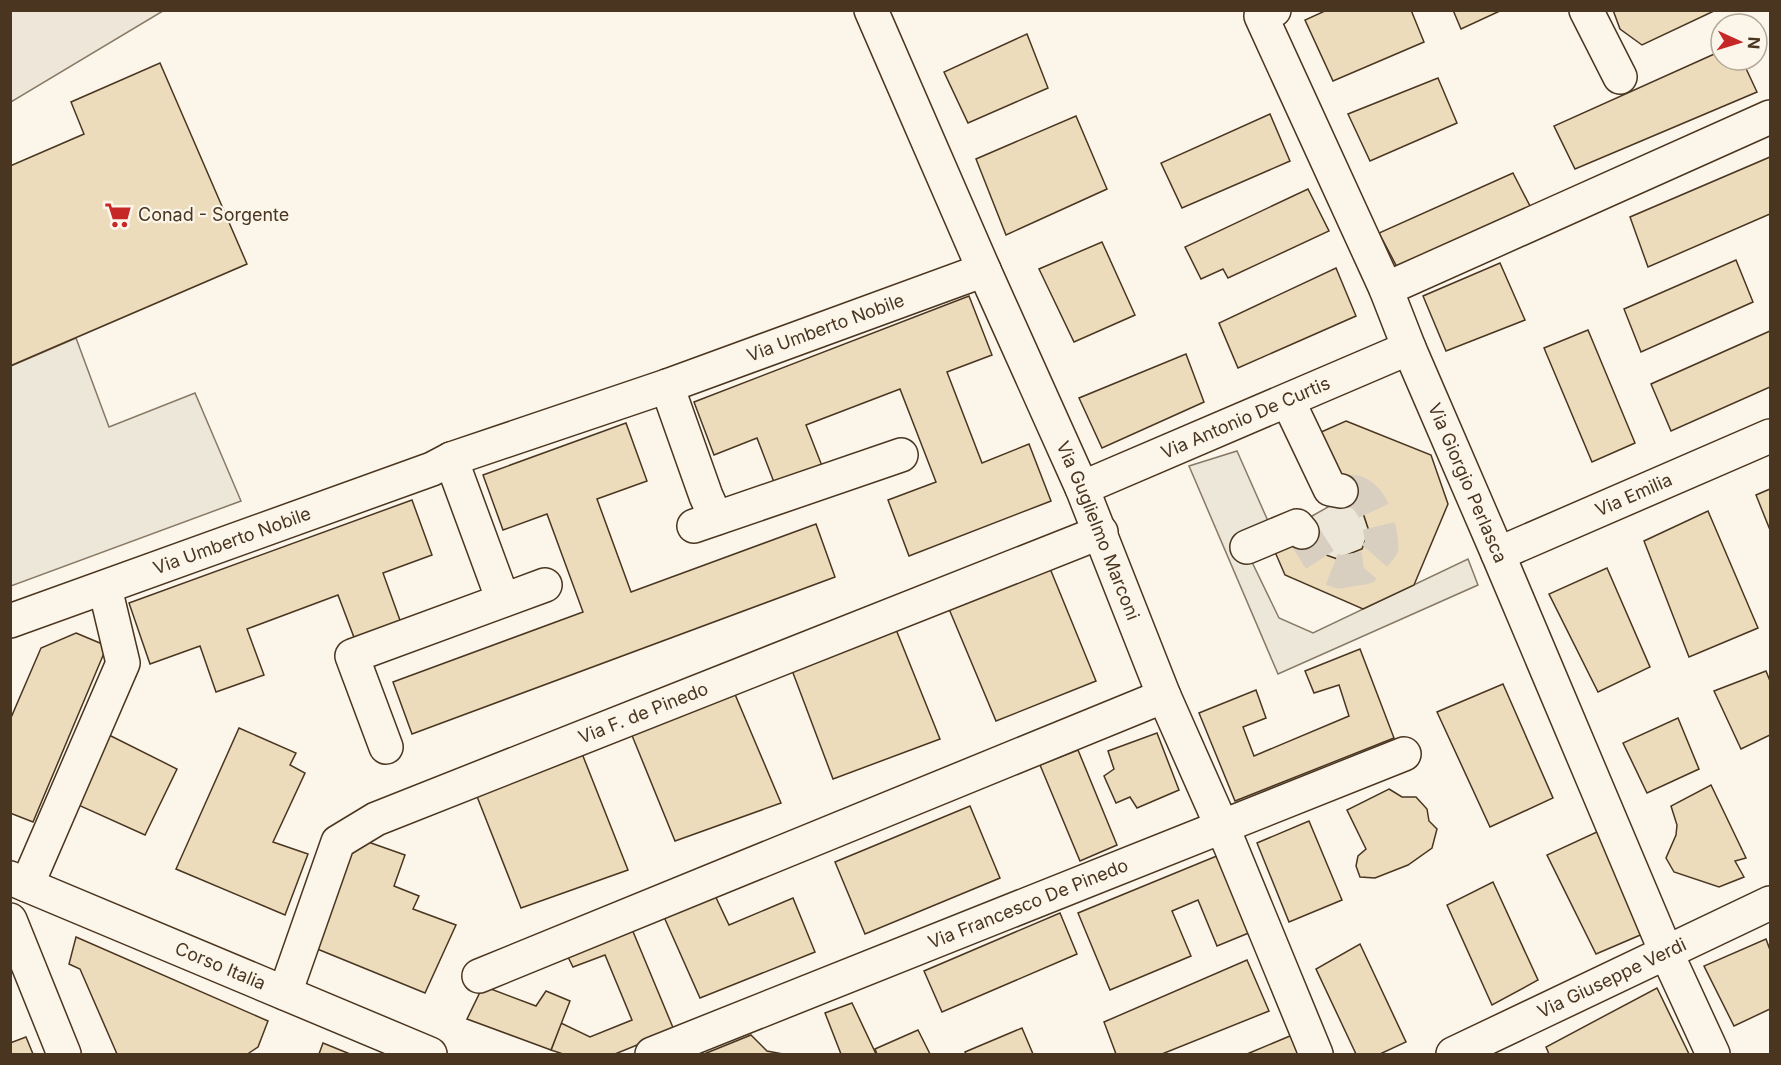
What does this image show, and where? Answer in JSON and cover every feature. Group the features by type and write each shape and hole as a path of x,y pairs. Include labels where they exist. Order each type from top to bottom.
{"street":[{"name":"Via Guglielmo Marconi","path":"871,10 1101,532 1164,696 1316,1054"},
{"path":"1586,10 1620,77"},
{"name":"Via Giorgio Perlasca","path":"1265,12 1386,289 1666,952 1713,1054"},
{"path":"1386,289 1770,117"},
{"name":"Via Umberto Nobile","path":"10,621 432,469 451,459 667,386 984,270"},
{"name":"Via Antonio De Curtis","path":"1082,488 1409,348"},
{"path":"667,386 706,496 705,522 901,455"},
{"path":"1288,400 1330,489 1341,491"},
{"name":"Via Emilia","path":"1498,554 1770,436"},
{"path":"451,459 503,600"},
{"path":"1247,547 1297,526 1302,532"},
{"name":"Via F. de Pinedo","path":"285,993 338,842 376,819 1101,532"},
{"path":"386,747 352,656 545,585"},
{"path":"19,881 123,663 105,588"},
{"path":"479,976 1164,696"},
{"name":"Via Francesco De Pinedo","path":"652,1054 1404,754"},
{"name":"Corso Italia","path":"19,881 430,1054"},
{"name":"Via Giuseppe Verdi","path":"1453,1054 1770,903"},
{"path":"10,920 64,1054"}],"shaded area":[{"path":"11,10 163,11 11,102"},
{"path":"76,338 109,427 195,393 241,501 11,586 11,366"},
{"path":"1237,451 1268,521 1250,558 1279,618 1313,633 1468,559 1478,585 1278,674 1189,466"},
{"path":"1344,498 1360,504 1369,531 1362,549 1337,559 1323,554 1309,529 1312,516"}],"building":[{"path":"1327,10 1411,10 1424,42 1333,81 1305,20"},
{"path":"1453,10 1502,10 1461,29"},
{"path":"1613,10 1714,10 1642,45 1620,29"},
{"path":"1027,34 1048,88 968,123 944,72"},
{"path":"1709,56 1709,72 1748,72 1757,92 1575,169 1554,126"},
{"name":"Conad - Sorgente","path":"160,63 247,264 10,366 10,166 84,134 71,102"},
{"path":"1438,78 1457,123 1370,161 1348,114"},
{"path":"1270,114 1290,161 1182,208 1161,163"},
{"path":"1076,116 1107,189 1006,235 976,159"},
{"path":"1770,157 1770,214 1648,267 1630,217"},
{"path":"1513,173 1531,208 1397,267 1379,233"},
{"path":"1308,189 1329,231 1228,278 1223,269 1201,279 1185,247"},
{"path":"1102,242 1135,315 1074,342 1039,269"},
{"path":"1736,260 1753,302 1641,352 1624,309"},
{"path":"1500,263 1525,320 1446,351 1423,296"},
{"path":"1336,268 1356,316 1238,368 1219,323"},
{"path":"969,296 992,355 947,372 982,463 1029,444 1051,501 909,556 888,500 936,482 900,389 806,425 824,471 777,490 757,438 714,455 694,402"},
{"path":"1588,330 1635,443 1592,462 1544,348"},
{"path":"1770,331 1770,387 1671,431 1651,384"},
{"path":"1186,354 1204,402 1102,448 1079,398"},
{"path":"1346,421 1431,455 1448,504 1414,585 1363,609 1285,575 1272,545 1309,529 1323,554 1337,559 1362,549 1369,531 1360,504 1344,498 1319,433"},
{"path":"626,423 647,481 597,499 631,592 816,524 835,577 412,734 393,682 583,612 547,514 503,530 483,475"},
{"path":"1770,489 1770,530 1756,495"},
{"path":"412,500 432,555 383,573 401,623 355,640 338,595 247,629 264,675 216,692 200,646 150,664 129,603"},
{"path":"1708,511 1758,628 1689,657 1644,541"},
{"path":"1049,566 1096,681 996,721 949,609"},
{"path":"1607,568 1650,667 1598,692 1549,594"},
{"path":"893,622 940,739 833,779 790,665"},
{"path":"76,633 107,646 33,822 10,813 10,720 41,648"},
{"path":"1360,649 1394,738 1235,801 1199,713 1256,690 1266,718 1243,727 1254,756 1349,716 1339,685 1314,693 1305,671"},
{"path":"1766,671 1770,681 1770,735 1741,749 1714,691"},
{"path":"1503,684 1553,798 1490,827 1437,712"},
{"path":"734,692 781,803 675,841 631,733"},
{"path":"1678,718 1699,769 1647,793 1623,743"},
{"path":"239,728 296,753 290,765 305,773 273,842 308,854 285,915 176,869"},
{"path":"1157,733 1179,790 1137,808 1130,797 1116,803 1104,776 1114,769 1108,751"},
{"path":"109,735 177,769 145,835 76,804"},
{"path":"1078,750 1117,845 1080,861 1040,765"},
{"path":"581,751 628,870 521,908 476,794"},
{"path":"1711,785 1746,858 1735,861 1744,877 1719,887 1674,872 1666,858 1676,835 1677,825 1671,806"},
{"path":"1389,789 1402,797 1416,797 1427,809 1429,821 1437,829 1432,848 1408,865 1375,878 1360,877 1356,866 1358,856 1366,849 1347,810"},
{"path":"970,806 1000,878 865,934 835,862"},
{"path":"1309,821 1342,900 1289,922 1257,843"},
{"path":"1599,831 1645,933 1596,954 1547,855"},
{"path":"354,837 405,855 394,886 419,896 413,909 456,925 425,993 310,946"},
{"path":"1224,853 1256,930 1217,946 1198,900 1172,911 1191,956 1110,990 1078,913"},
{"path":"1493,882 1538,980 1492,1005 1447,905"},
{"path":"711,887 729,925 793,898 815,952 700,998 660,908"},
{"path":"1060,913 1077,954 942,1012 924,971"},
{"path":"629,922 674,1030 615,1054 563,1054 551,1050 561,1023 590,1037 632,1020 605,955 573,967 564,949"},
{"path":"76,937 268,1021 258,1047 250,1054 117,1054 80,969 69,964"},
{"path":"1766,939 1770,950 1770,1009 1734,1026 1704,966"},
{"path":"1360,944 1406,1042 1380,1054 1356,1054 1316,969"},
{"path":"1247,960 1269,1011 1162,1054 1116,1054 1104,1022"},
{"path":"483,986 536,1006 546,991 570,1001 551,1050 467,1019"},
{"path":"1657,988 1689,1054 1549,1054 1546,1047"},
{"path":"852,1003 876,1054 841,1054 825,1013"},
{"path":"1022,1028 1033,1054 966,1054 965,1052"},
{"path":"918,1030 930,1054 877,1054 875,1049"},
{"path":"1297,1033 1307,1054 1247,1054"},
{"path":"751,1035 767,1051 783,1054 704,1054"},
{"path":"26,1037 33,1054 10,1054 10,1043"},
{"path":"323,1043 350,1054 319,1054"}],"tunnel":[{"path":"1302,532 1324,566 1339,572 1364,568 1382,547 1376,516 1363,496 1356,492 1341,491"}],"place":[{"name":"Conad - Sorgente","path":"118,215"}]}
